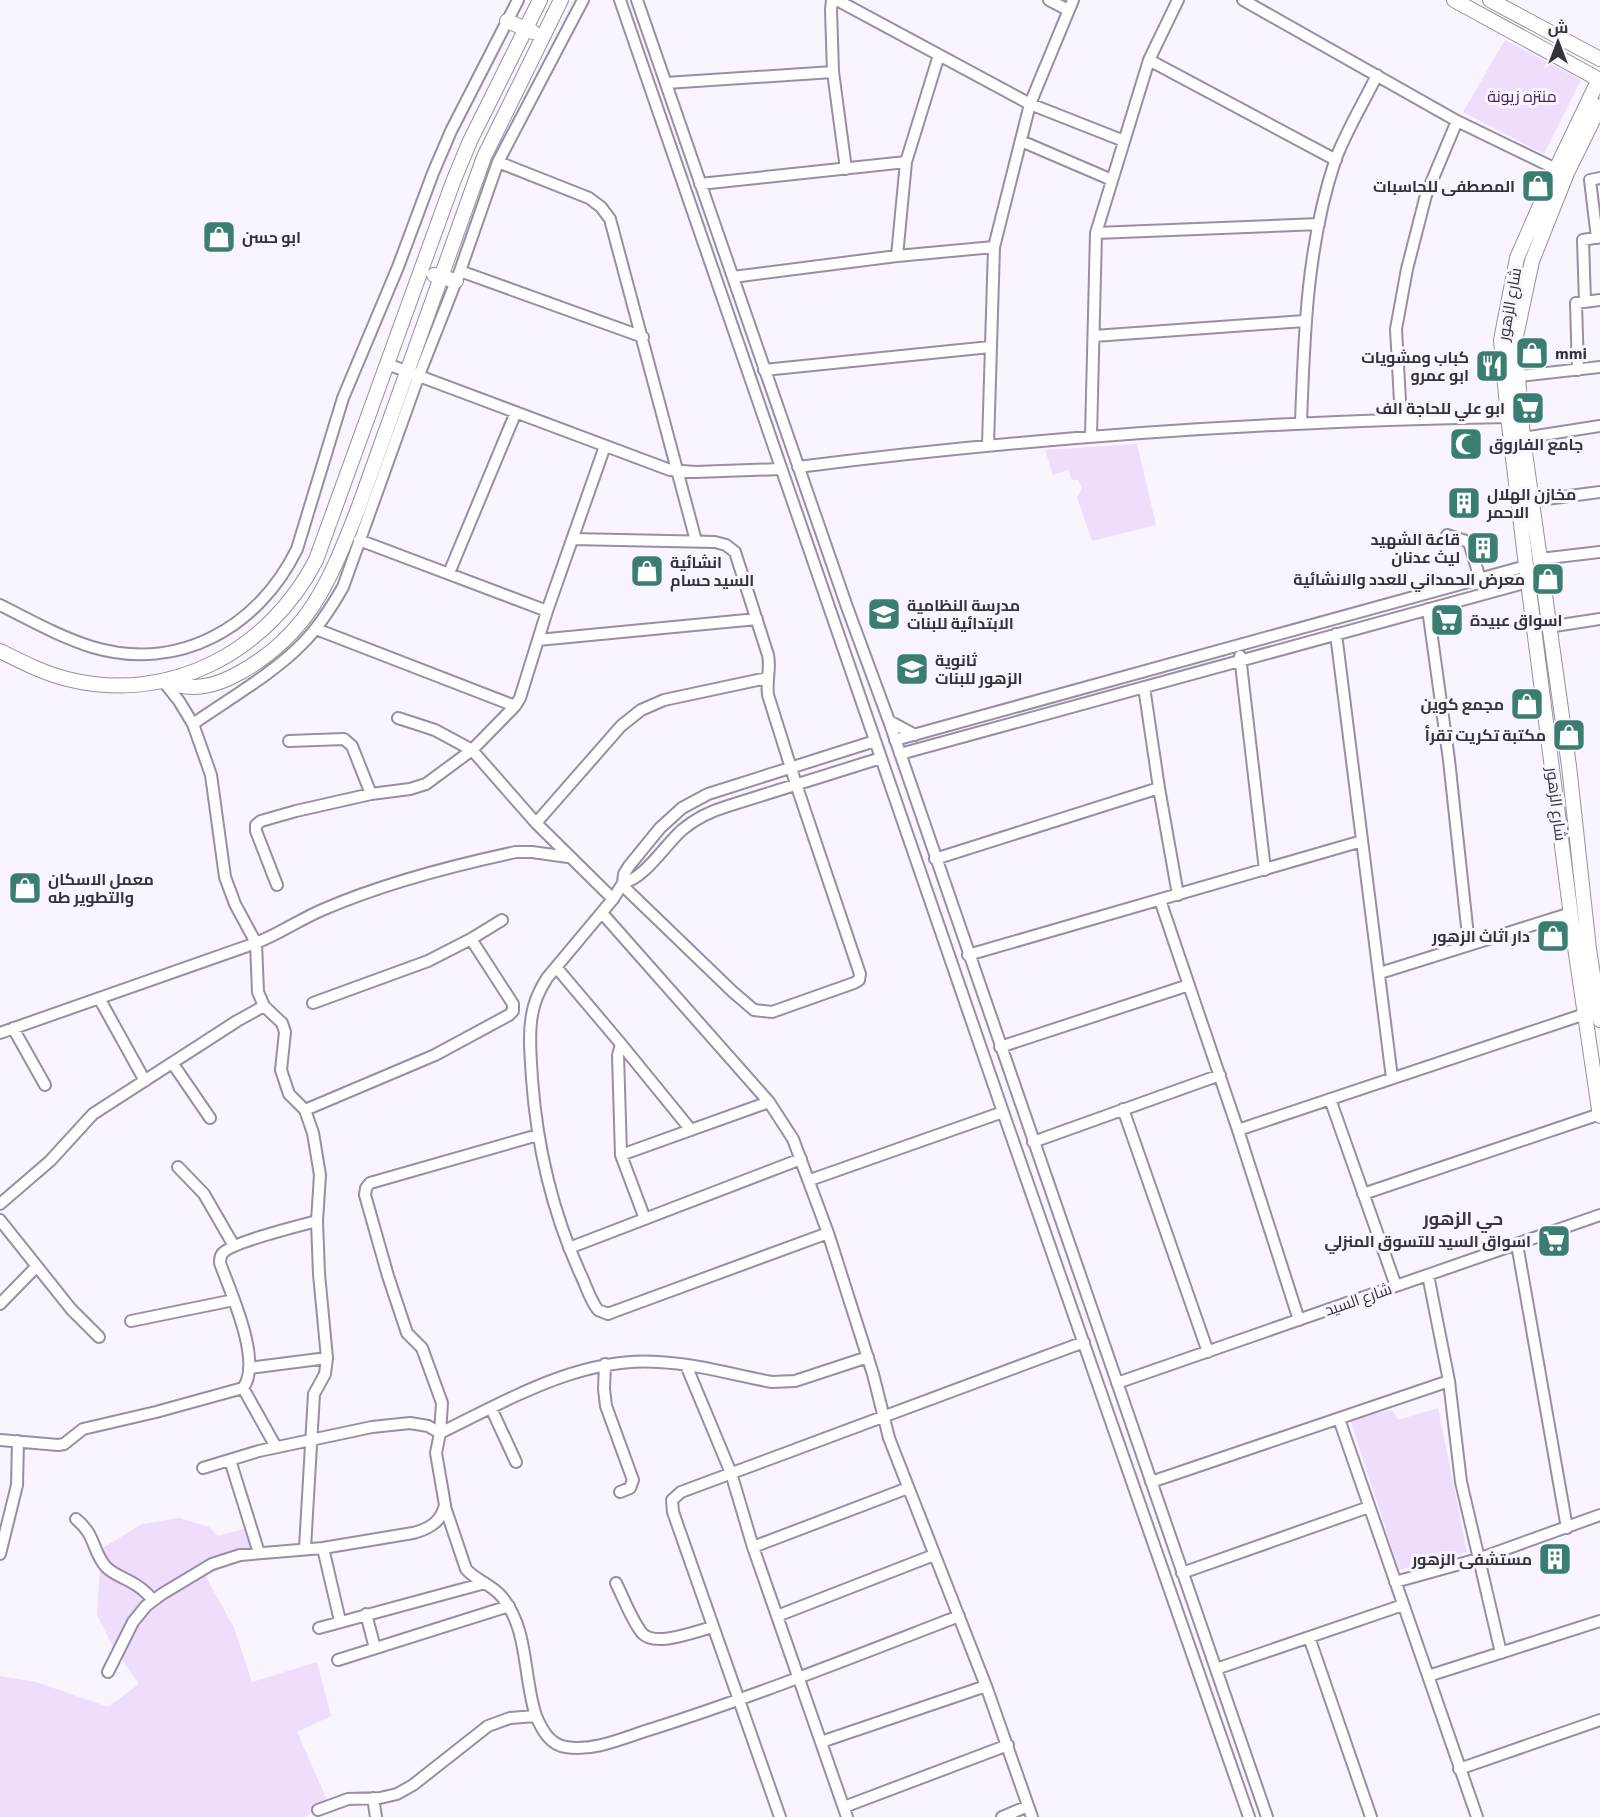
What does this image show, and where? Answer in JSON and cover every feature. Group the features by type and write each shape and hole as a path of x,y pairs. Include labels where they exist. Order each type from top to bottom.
{"main road":[{"path":"0,651 39,670 84,683 131,685 162,681 221,660 247,643 271,623 292,600 309,574 321,546 470,141 540,0"},
{"path":"162,681 181,687 210,686 231,678 261,661 280,646 301,624 318,600 363,511 413,372 441,277 484,157 561,0"},
{"path":"1454,0 1599,80"},
{"path":"1490,0 1600,59"},
{"path":"507,21 543,37"},
{"name":"شارع الزهور","path":"1599,80 1556,169 1517,258 1501,340 1528,582 1600,1115"},
{"name":"شارع الزهور","path":"1600,106 1567,173 1532,261 1515,341 1523,438 1594,948 1600,1020"},
{"path":"1517,258 1532,261"},
{"path":"421,270 441,277 458,276"},
{"path":"337,502 363,511"},
{"path":"1552,768 1569,766"}],"street":[{"path":"0,605 93,648 134,654 175,650 195,645 232,627 264,600 288,568 297,549 343,398 398,267 442,152 518,0"},
{"path":"413,372 458,276 498,162 583,0"},
{"path":"620,0 1003,1112 1249,1817"},
{"path":"637,0 764,370 889,721 1267,1817"},
{"path":"832,0 833,72 846,169"},
{"path":"988,445 994,246 1030,104 1071,5 1049,0"},
{"path":"1091,436 1096,233 1149,60 1178,0"},
{"path":"1243,0 1457,121 1556,169"},
{"path":"832,24 840,12 842,3 1030,104 1124,141"},
{"path":"897,256 906,162 939,55"},
{"path":"643,65 658,60"},
{"path":"1149,60 1336,160"},
{"path":"666,83 833,72"},
{"path":"1301,423 1304,321 1319,224 1336,160 1377,75"},
{"path":"1401,419 1396,329 1407,269 1426,195 1457,121"},
{"path":"1021,141 1112,180"},
{"path":"498,162 588,198 601,207 610,219 696,541"},
{"path":"700,184 906,162"},
{"path":"1585,302 1583,240 1599,237 1590,180 1600,178"},
{"path":"1096,233 1319,224"},
{"path":"732,277 994,246"},
{"path":"458,276 643,337"},
{"path":"1578,370 1576,303 1600,300"},
{"path":"1094,336 1304,321"},
{"path":"764,370 990,347"},
{"path":"387,364 662,468 679,472 781,469"},
{"path":"1519,376 1600,367"},
{"path":"449,573 516,412"},
{"path":"798,467 988,445 1091,436 1301,423 1508,417"},
{"path":"1523,438 1600,426"},
{"path":"277,885 256,831 256,825 261,821 296,811 426,783 472,750 515,706 520,698 547,611 605,446"},
{"path":"1531,501 1600,492"},
{"path":"193,724 283,660 316,629 343,587 359,540 363,511"},
{"path":"1447,535 1469,542 1480,579"},
{"path":"359,540 547,611"},
{"path":"572,540 696,541 721,543 735,552 769,660 768,695 860,974 857,982 772,1012 754,1011 622,884"},
{"path":"1540,559 1600,552"},
{"path":"895,740 1526,566"},
{"path":"900,754 1528,582"},
{"path":"832,612 847,607"},
{"path":"1428,609 1449,760 1469,945"},
{"path":"538,640 757,619"},
{"path":"1548,627 1600,619"},
{"path":"316,629 515,706"},
{"path":"1336,634 1392,1078"},
{"path":"1239,646 1264,870"},
{"path":"536,823 621,726 641,710 664,700 767,678"},
{"path":"162,681 179,701 193,724 213,782 227,884 234,904 256,943 257,986 264,1006 282,1023 285,1032 281,1070 290,1094 304,1110 314,1133 320,1175 317,1221 327,1358 325,1374 314,1394 305,1548"},
{"path":"1144,687 1178,894"},
{"path":"398,718 435,730 472,750 568,857 613,899"},
{"path":"889,721 915,735"},
{"path":"289,741 344,739 349,742 371,795"},
{"path":"828,1233 608,1314 602,1313 595,1306 569,1248 550,1193 538,1135 531,1064 532,1015 540,989 613,899 629,866 660,828 682,808 708,794 875,741"},
{"path":"622,884 636,877 682,830 703,815 881,758"},
{"path":"935,859 1159,788"},
{"path":"968,955 1362,842"},
{"path":"0,1033 256,943 321,910 424,874 516,852 568,857"},
{"path":"1160,900 1220,1075 1299,1320"},
{"path":"602,913 769,1102 793,1138 810,1180 868,1357 889,1438 986,1686 1030,1812 1002,1817"},
{"path":"1380,973 1571,913"},
{"path":"314,1002 417,965 471,939 502,920"},
{"path":"304,1110 435,1055 511,1013 513,1004 471,939"},
{"path":"556,967 691,1130"},
{"path":"1000,1047 1189,986"},
{"path":"99,998 145,1081"},
{"path":"0,1204 50,1161 93,1114 264,1006"},
{"path":"1238,1130 1585,1014"},
{"path":"13,1028 45,1085"},
{"path":"621,1044 618,1055 621,1155 645,1219"},
{"path":"173,1064 210,1118"},
{"path":"1033,1142 1220,1075"},
{"path":"1330,1099 1396,1286"},
{"path":"621,1155 769,1102"},
{"path":"1123,1109 1208,1352"},
{"path":"810,1180 1003,1112"},
{"path":"1363,1194 1600,1115"},
{"path":"538,1135 370,1183 365,1195 407,1333 422,1348 438,1388 442,1403 436,1463 445,1505 466,1569 471,1575 499,1593 519,1625 536,1716 543,1731 559,1746 593,1747 738,1700 959,1616"},
{"path":"569,1248 801,1159"},
{"path":"178,1167 204,1194 234,1246"},
{"path":"1029,1183 1040,1184 1046,1178"},
{"name":"شارع السيد","path":"1117,1383 1600,1215"},
{"path":"0,1220 71,1309 99,1337"},
{"path":"0,1440 64,1444 83,1429 243,1388 249,1377 245,1335 220,1263 223,1252 234,1246 317,1221"},
{"path":"1517,1244 1567,1528"},
{"path":"0,1304 36,1267"},
{"path":"1428,1275 1449,1382 1461,1482 1501,1653"},
{"path":"130,1321 234,1300"},
{"path":"780,1817 671,1506 672,1500 681,1492 1084,1342"},
{"path":"440,1433 565,1376 605,1364 659,1361 772,1382 783,1382 795,1381 868,1357"},
{"path":"249,1368 327,1358"},
{"path":"605,1364 606,1406 633,1480 630,1488 620,1492"},
{"path":"686,1365 731,1473 753,1546 846,1812 1008,1745"},
{"path":"1151,1482 1449,1382"},
{"path":"243,1388 276,1447"},
{"path":"491,1408 516,1462"},
{"path":"1339,1419 1477,1817"},
{"path":"203,1468 311,1438 372,1427 410,1423 428,1426 440,1433"},
{"path":"0,1554 17,1485 18,1441"},
{"path":"230,1460 259,1553"},
{"path":"753,1546 908,1488"},
{"path":"108,1672 134,1622 153,1600 212,1564 231,1557 323,1548 423,1530 438,1521 445,1505"},
{"path":"1182,1573 1369,1507"},
{"path":"1395,1582 1478,1559 1600,1515"},
{"path":"76,1519 91,1535 106,1567 138,1586 153,1600"},
{"path":"323,1548 340,1622"},
{"path":"777,1616 934,1555"},
{"path":"319,1628 485,1583"},
{"path":"616,1583 642,1633 652,1640 713,1627"},
{"path":"1216,1669 1403,1605"},
{"path":"338,1660 508,1606"},
{"path":"366,1614 375,1648"},
{"path":"1428,1676 1600,1621"},
{"path":"1309,1637 1371,1817"},
{"path":"821,1742 986,1686"},
{"path":"318,1810 338,1802 389,1797 406,1790 488,1726 510,1718 536,1716"},
{"path":"1459,1769 1600,1720"},
{"path":"1221,1736 1238,1730"},
{"path":"373,1798 376,1817"}],"green space":[{"name":"منتزه زيونة","path":"1505,40 1581,80 1544,154 1463,112"},
{"path":"1137,444 1156,525 1092,541 1077,497 1082,489 1078,480 1072,480 1068,470 1053,475 1045,450"},
{"path":"1438,1408 1467,1552 1399,1570 1350,1419 1392,1410 1398,1420"},
{"path":"179,1518 209,1527 218,1536 247,1528 254,1558 205,1575 234,1628 252,1682 317,1662 331,1716 297,1732 328,1802 305,1817 0,1817 0,1676 36,1682 108,1707 139,1684 113,1647 97,1615 101,1549 142,1524"}],"place":[{"name":"المصطفى للحاسبات","path":"1538,186"},
{"name":"ابو حسن","path":"219,237"},
{"name":"mmi","path":"1532,353"},
{"name":"كباب ومشويات ابو عمرو","path":"1492,366"},
{"name":"ابو علي للحاجة الف","path":"1528,408"},
{"name":"جامع الفاروق","path":"1466,444"},
{"name":"مخازن الهلال الاحمر","path":"1464,503"},
{"name":"قاعة الشهيد ليث عدنان","path":"1483,548"},
{"name":"انشائية السيد حسام","path":"647,571"},
{"name":"معرض الحمداني للعدد والانشائية","path":"1548,579"},
{"name":"مدرسة النظامية الابتدائية للبنات","path":"884,614"},
{"name":"اسواق عبيدة","path":"1447,620"},
{"name":"ثانوية الزهور للبنات","path":"912,669"},
{"name":"مجمع كوين","path":"1527,704"},
{"name":"مكتبة تكريت تقرأ","path":"1569,735"},
{"name":"معمل الاسكان والتطوير طه","path":"25,888"},
{"name":"دار اثاث الزهور","path":"1553,936"},
{"name":"اسواق السيد للتسوق المنزلي","path":"1554,1241"},
{"name":"مستشفى الزهور","path":"1555,1559"}],"district":[{"name":"حي الزهور","path":"1463,1219"}]}
